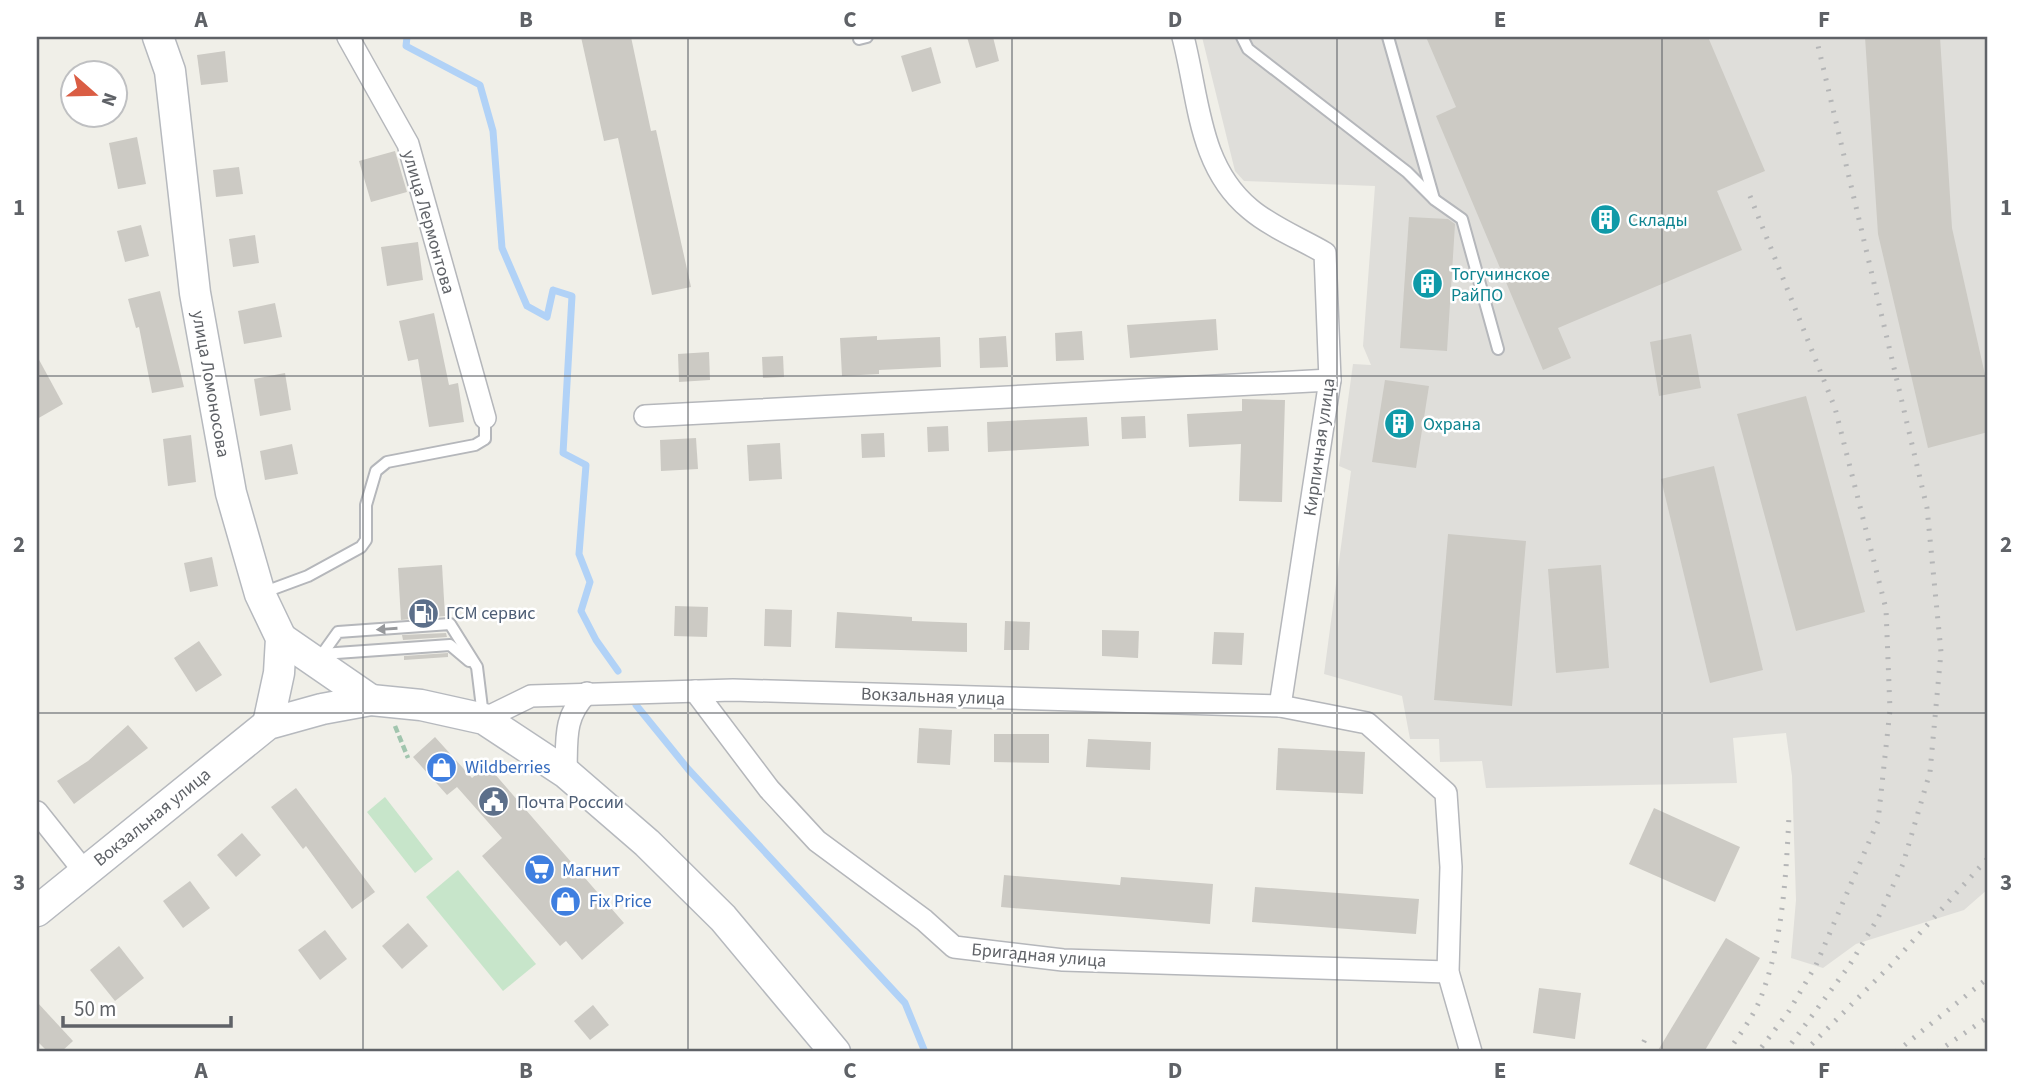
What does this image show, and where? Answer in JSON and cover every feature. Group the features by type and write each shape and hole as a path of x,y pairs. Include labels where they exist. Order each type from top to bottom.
{"main road":[{"name":"улица Ломоносова","path":"158,37 170,71 195,293 231,493 260,594 281,638 279,673 268,724"},
{"path":"281,638 319,659 371,701"},
{"path":"268,724 322,709 371,701 421,705 484,719 566,773 647,842 723,918 835,1052"},
{"name":"Вокзальная улица","path":"37,911 268,724"}],"street":[{"name":"улица Лермонтова","path":"348,37 408,144 485,418"},
{"name":"Кирпичная улица","path":"1183,37 1207,149 1220,176 1252,211 1325,253 1330,380 1280,706"},
{"path":"645,416 1330,380"},
{"name":"Вокзальная улица","path":"484,719 531,695 695,691 1280,706 1367,723 1446,793 1451,867 1448,972 1471,1052"},
{"name":"Бригадная улица","path":"695,691 769,789 817,841 924,920 954,947 1063,960 1448,972"},
{"path":"566,773 567,732 572,708 587,693"},
{"path":"37,812 84,871"}],"lane":[{"path":"1242,37 1248,49 1407,172 1435,200 1462,219 1498,349"},
{"path":"1388,37 1435,200"},
{"path":"260,594 308,576 361,547 366,540 366,505 376,471 387,462 475,445 485,439 485,418"},
{"path":"319,659 338,632 450,624 477,667 484,719"},
{"path":"319,659 450,645 477,667"}],"shaded area":[{"path":"1202,37 1988,37 1988,889 1964,910 1856,944 1823,968 1791,958 1796,900 1792,776 1786,733 1733,738 1737,783 1486,788 1482,761 1440,762 1439,739 1410,739 1402,696 1324,674 1351,471 1339,466 1353,364 1371,365 1363,346 1375,186 1244,181 1235,171"}],"green space":[{"path":"385,797 433,859 415,873 367,812"},
{"path":"458,870 536,964 503,991 426,897"}],"building":[{"path":"581,37 631,37 651,131 656,130 691,287 652,295 618,138 604,141"},
{"path":"967,37 993,37 999,61 976,68"},
{"name":"Склады","path":"1426,37 1708,37 1765,171 1717,191 1742,250 1558,328 1571,358 1543,370 1436,116 1456,107"},
{"path":"1865,37 1940,37 1952,228 1988,388 1988,432 1928,448 1878,234"},
{"path":"931,47 941,83 912,92 901,56"},
{"path":"225,51 228,82 201,85 197,55"},
{"path":"137,137 146,184 118,189 109,143"},
{"path":"395,151 407,192 371,202 359,161"},
{"path":"239,167 243,194 216,197 213,170"},
{"name":"Тогучинское РайПО","path":"1409,217 1448,219 1455,224 1447,351 1400,348"},
{"path":"141,225 149,256 125,262 117,231"},
{"path":"255,235 259,263 233,267 229,239"},
{"path":"418,242 423,280 387,286 381,247"},
{"path":"160,291 184,387 152,393 139,327 136,328 128,299"},
{"path":"275,303 282,337 244,344 238,311"},
{"path":"434,313 449,385 458,383 464,422 429,427 418,359 408,361 399,321"},
{"path":"1216,319 1218,350 1130,358 1127,325"},
{"path":"1082,331 1084,360 1056,361 1055,333"},
{"path":"1691,334 1701,388 1659,396 1650,342"},
{"path":"877,336 877,340 940,337 941,367 879,370 879,374 842,376 840,338"},
{"path":"1006,336 1008,367 980,368 979,338"},
{"path":"709,352 710,380 679,382 678,354"},
{"path":"37,356 63,404 37,419"},
{"path":"783,356 784,377 763,378 762,357"},
{"path":"285,373 291,410 260,416 254,379"},
{"name":"Охрана","path":"1385,380 1429,386 1416,468 1372,462"},
{"path":"1806,396 1865,612 1796,631 1737,414"},
{"path":"1242,399 1285,400 1282,502 1239,501 1241,444 1189,447 1187,414 1242,411"},
{"path":"1145,416 1146,438 1122,439 1121,417"},
{"path":"1087,417 1089,446 988,452 987,422"},
{"path":"948,426 949,451 928,452 927,427"},
{"path":"884,433 885,457 862,458 861,434"},
{"path":"191,435 196,482 168,486 163,439"},
{"path":"696,438 698,469 661,471 660,440"},
{"path":"780,443 782,479 749,481 747,445"},
{"path":"292,444 298,474 265,480 260,451"},
{"path":"1714,466 1763,670 1710,683 1661,479"},
{"path":"1448,534 1526,541 1512,706 1434,700"},
{"path":"212,557 218,586 190,592 184,563"},
{"path":"442,565 445,616 401,620 398,568"},
{"path":"1601,565 1609,668 1556,673 1548,569"},
{"path":"675,606 708,607 707,637 674,636"},
{"path":"765,609 792,610 791,647 764,646"},
{"path":"837,612 912,617 912,621 967,623 967,652 835,648"},
{"path":"1005,621 1030,622 1029,650 1004,650"},
{"path":"1102,630 1139,631 1138,658 1102,656"},
{"path":"1214,632 1244,633 1242,665 1212,664"},
{"path":"446,633 447,637 403,640 402,635"},
{"path":"199,641 222,675 196,692 174,658"},
{"path":"448,653 448,657 404,660 404,656"},
{"path":"128,725 148,748 74,804 57,781 88,761"},
{"path":"919,728 952,730 950,765 917,763"},
{"path":"994,734 1049,734 1049,763 994,762"},
{"path":"435,737 472,778 487,765 624,923 582,960 566,941 560,946 482,856 502,838 457,787 447,795 413,757"},
{"path":"1088,739 1151,742 1150,770 1086,767"},
{"path":"1278,748 1365,752 1363,794 1276,790"},
{"path":"296,788 375,892 352,909 306,846 303,849 271,807"},
{"path":"1654,808 1740,847 1715,902 1629,864"},
{"path":"242,833 261,855 236,877 217,855"},
{"path":"1004,875 1120,885 1121,877 1213,884 1210,924 1001,907"},
{"path":"190,881 210,908 183,928 163,901"},
{"path":"1255,887 1419,899 1416,934 1252,922"},
{"path":"408,923 428,946 402,969 382,946"},
{"path":"325,930 347,959 320,980 298,950"},
{"path":"1726,938 1760,958 1704,1052 1657,1052"},
{"path":"119,946 144,978 115,1001 90,970"},
{"path":"1539,988 1581,993 1575,1039 1533,1033"},
{"path":"37,1002 73,1041 61,1052 48,1052 37,1041"},
{"path":"593,1005 609,1025 590,1040 574,1021"}],"waterway":[{"path":"407,37 406,46 480,85 493,131 502,248 527,306 547,317 553,290 572,296 563,453 586,465 579,554 590,582 581,611 596,640 618,671"},
{"path":"636,705 688,769 905,1003 925,1052"}],"railway":[{"path":"1785,1052 1849,966 1878,918 1903,864 1930,772 1941,652 1927,508 1816,37"},
{"path":"1750,196 1835,408 1886,609 1890,710 1878,821 1816,965 1789,1011 1758,1052"},
{"path":"1728,1052 1758,1004 1774,953 1785,884 1789,816"},
{"path":"1804,1052 1891,965 1988,858"},
{"path":"1896,1052 1988,978"},
{"path":"1937,1052 1988,1017"},
{"path":"1639,1052 1648,1033"}],"place":[{"name":"Склады","path":"1605,220"},
{"name":"Тогучинское РайПО","path":"1428,284"},
{"name":"Охрана","path":"1400,424"},
{"name":"ГСМ сервис","path":"423,613"},
{"name":"Wildberries","path":"442,767"},
{"name":"Почта России","path":"494,802"},
{"name":"Магнит","path":"539,870"},
{"name":"Fix Price","path":"566,901"}]}
